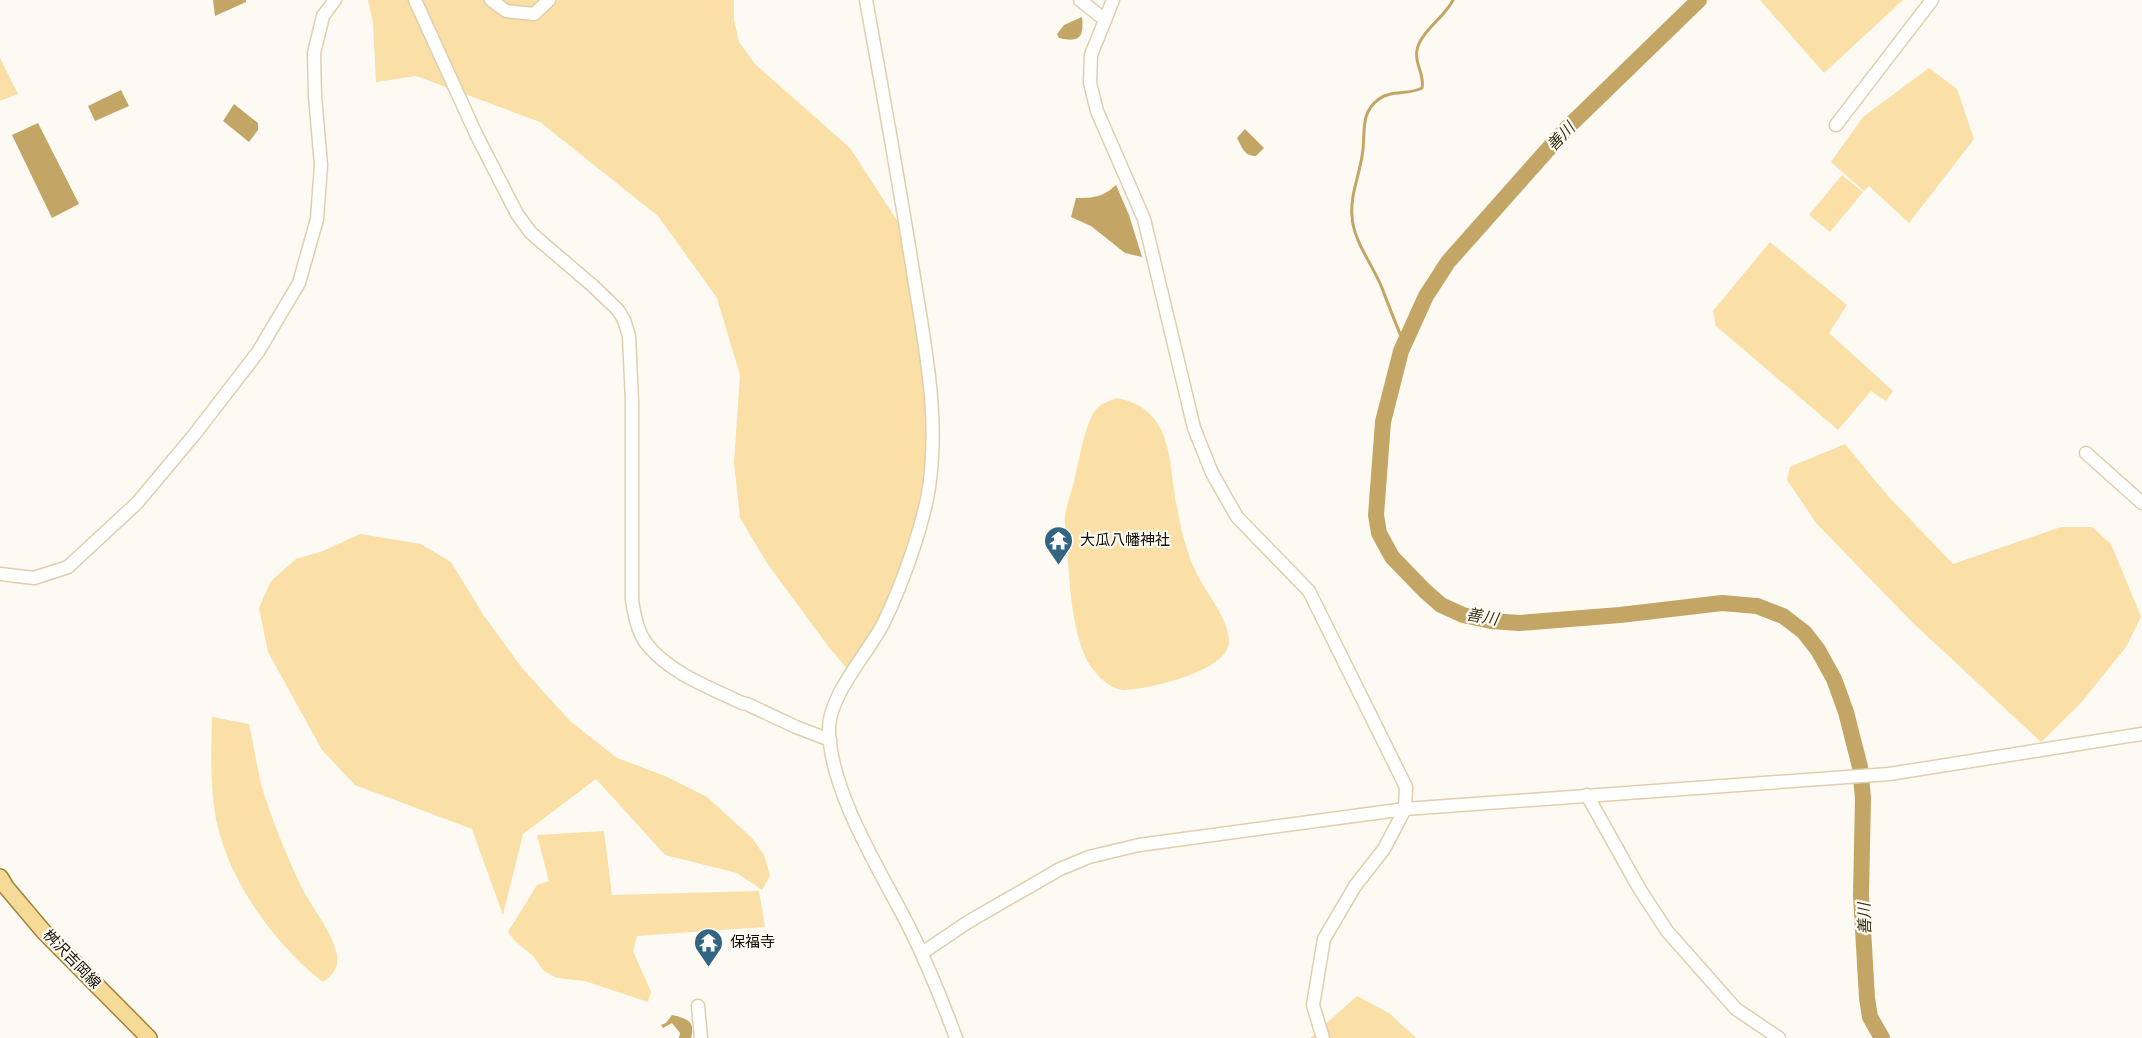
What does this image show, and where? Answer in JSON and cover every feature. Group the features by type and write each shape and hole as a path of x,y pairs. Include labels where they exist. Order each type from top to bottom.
{"main road":[{"name":"桝沢吉岡線","path":"0,877 44,932 148,1038"}],"street":[{"path":"0,574 34,578 68,567 136,503 194,435 258,352 299,283 317,219 321,165 314,53 323,16 335,0"},
{"path":"415,0 476,134 517,214 531,232 593,286 618,310 624,320 629,336 631,390 632,599 635,620 646,642 677,671 796,728 830,740"},
{"path":"491,0 506,11 534,14 549,0"},
{"path":"866,0 924,336 933,404 932,451 927,499 918,533 881,628 847,680 834,706 830,722 830,740 833,761 844,796 870,854 922,953 956,1038"},
{"path":"1080,0 1105,20"},
{"path":"1113,0 1091,55 1089,83 1097,111 1143,219 1194,428 1212,473 1237,517 1309,591 1406,787 1405,808 1384,849 1355,886 1324,939 1313,1005 1323,1038"},
{"path":"1836,125 1932,0"},
{"path":"2086,453 2142,503"},
{"path":"922,953 968,922 1050,875 1089,857 1139,845 1405,808 1889,774 2142,734"},
{"path":"1587,795 1639,888 1667,931 1736,1009 1779,1038"},
{"path":"698,1005 701,1038"}],"shaded area":[{"path":"213,0 246,0 246,2 215,16"},
{"path":"368,0 734,0 734,20 739,42 755,64 850,148 900,225 935,433 922,537 890,614 850,672 767,563 740,518 734,463 740,375 717,298 658,216 540,122 416,76 376,82 373,23"},
{"path":"1760,0 1903,0 1824,73"},
{"path":"1082,17 1079,37 1072,40 1059,38 1057,34 1064,25"},
{"path":"0,58 18,94 0,101"},
{"path":"1929,68 1957,89 1974,139 1909,223 1869,186 1864,191 1831,162 1863,117"},
{"path":"121,90 129,106 95,121 88,106"},
{"path":"234,104 258,123 258,130 249,142 223,121"},
{"path":"38,123 79,204 52,218 12,135"},
{"path":"1245,129 1264,148 1256,156 1246,153 1237,138"},
{"path":"1842,175 1863,192 1830,232 1809,215"},
{"path":"1116,185 1129,215 1142,257 1125,253 1091,226 1071,217 1076,198 1098,196"},
{"path":"1770,242 1847,305 1829,333 1893,391 1886,401 1871,391 1838,430 1716,326 1713,311"},
{"path":"1117,398 1136,404 1149,413 1159,425 1169,455 1182,532 1187,548 1200,580 1225,624 1229,641 1226,652 1217,661 1203,669 1169,682 1125,690 1113,687 1096,673 1087,661 1080,643 1072,603 1065,525 1067,505 1090,419 1104,403"},
{"path":"1845,444 1887,495 1953,564 2061,527 2092,527 2111,544 2141,617 2126,647 2080,704 2041,742 1912,622 1817,524 1787,480 1790,467"},
{"path":"360,534 421,544 451,562 484,616 522,668 570,721 617,758 665,776 707,797 752,838 764,855 770,876 762,890 737,873 665,855 596,779 523,834 503,915 472,829 355,785 322,750 268,652 259,608 271,581 296,559 323,551"},
{"path":"212,717 249,724 261,783 275,826 299,882 335,946 336,967 323,982 287,949 271,930 242,887 231,865 222,842 214,806 211,768"},
{"path":"604,831 612,895 759,891 765,927 637,936 633,951 651,992 648,1002 585,981 557,978 544,971 533,956 508,932 537,885 549,881 537,835"},
{"path":"1357,996 1389,1013 1416,1038 1310,1038"},
{"path":"672,1015 689,1021 692,1028 691,1038 679,1038 680,1033 672,1023 663,1028 661,1025 666,1023"}],"waterway":[{"path":"1404,343 1378,279 1356,235 1352,216 1353,199 1362,158 1365,121 1369,109 1384,96 1422,88 1423,83 1416,55 1419,43 1453,0"},
{"name":"善川","path":"1699,0 1567,128 1448,262 1426,296 1401,351 1383,422 1376,515 1379,533 1392,557 1425,591 1441,605 1463,615 1491,621 1519,623 1620,615 1722,603 1757,606 1783,616 1804,632 1818,650 1834,679 1846,712 1860,767 1863,798 1861,895 1867,998 1870,1017 1882,1038"}],"place":[{"name":"大瓜八幡神社","path":"1059,566"},
{"name":"保福寺","path":"709,968"}]}
